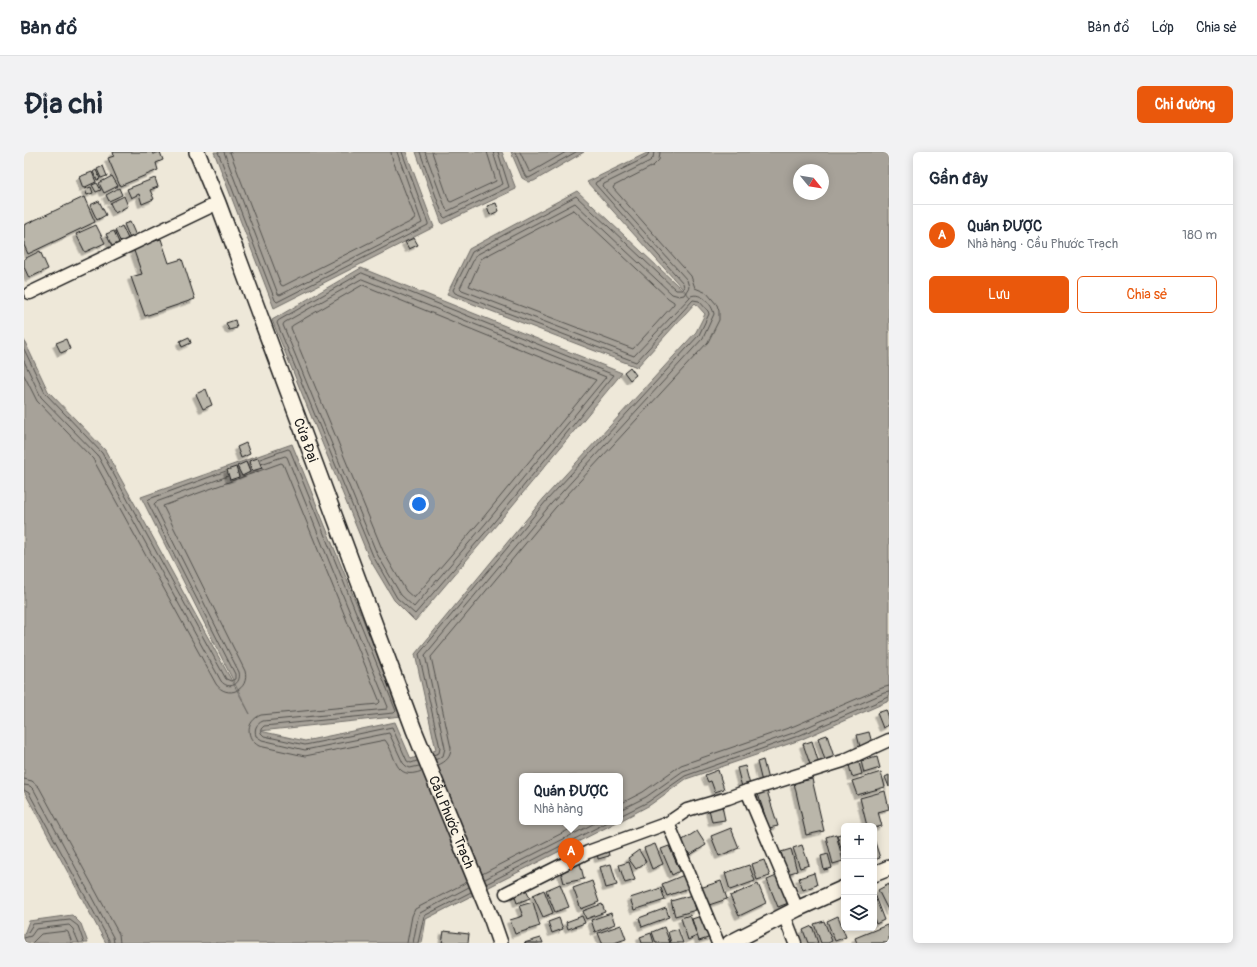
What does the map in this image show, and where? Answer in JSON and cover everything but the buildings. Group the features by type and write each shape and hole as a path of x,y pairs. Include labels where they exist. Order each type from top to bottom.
{"street":[{"name":"Cửa Đại","path":"197,152 218,203 414,730"},
{"path":"30,293 218,203"},
{"name":"Cầu Phước Trạch","path":"414,730 490,914 500,943"},
{"path":"506,893 588,852 668,823 687,810 843,761 889,740"},
{"path":"747,791 791,912 795,943"},
{"path":"668,823 718,943"},
{"path":"877,873 889,868"},
{"path":"730,943 791,912 841,889"}],"water":[{"path":"214,152 406,152 434,227 274,308"},
{"path":"416,152 502,152 516,189 442,224"},
{"path":"511,152 584,152 534,181 529,182 522,178"},
{"path":"649,152 889,152 889,701 800,740 686,779 650,805 623,819 623,773 519,773 519,825 611,825 426,919 422,943 106,943 24,791 24,340 48,391 105,450 250,714 141,497 292,444 402,716 260,731 305,741 395,722 411,759 436,750 415,654 544,498 696,332 705,314 695,303 637,367 447,294 469,249 577,191 691,298 587,182"},
{"path":"361,268 622,373 415,621 394,600 369,558 272,320"},
{"path":"72,915 81,924 88,943 24,943 24,934 29,921"}],"place":[{"name":"Quán ĐƯỢC","path":"571,871"}]}
